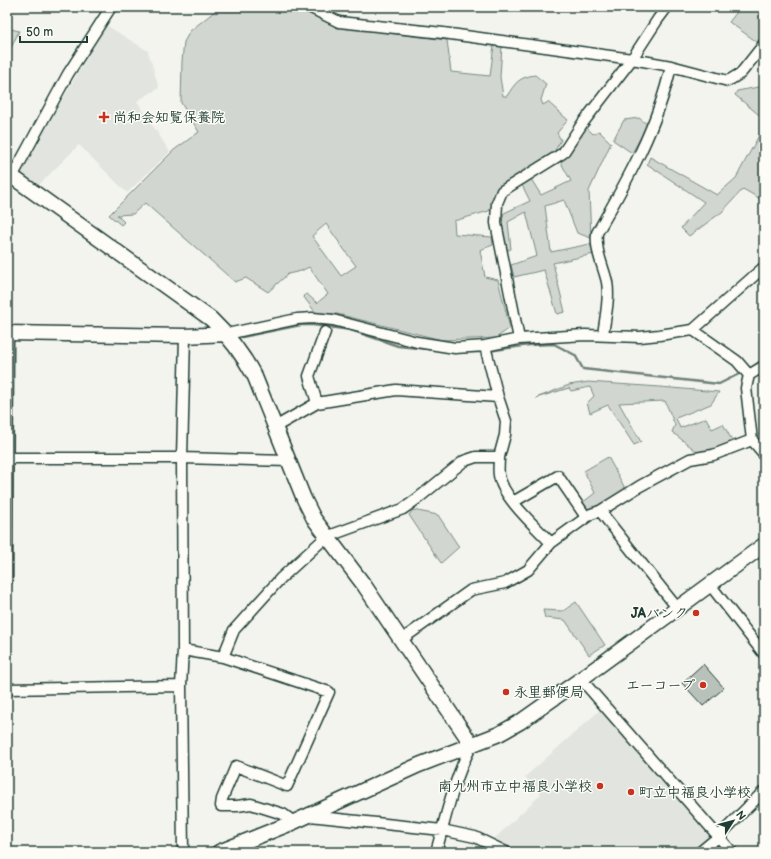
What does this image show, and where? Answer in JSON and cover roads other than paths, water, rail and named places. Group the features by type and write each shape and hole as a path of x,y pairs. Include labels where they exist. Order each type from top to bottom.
{"street":[{"path":"111,7 68,74 10,175 211,319 227,334 252,372 310,512 326,537 364,584 472,746"},
{"path":"309,7 339,22 443,33 632,59 671,66 728,81 741,73 764,44"},
{"path":"519,339 496,223 497,203 502,191 563,154 582,124 632,59 667,7"},
{"path":"603,335 607,300 607,283 596,243 597,233 639,156 666,91 671,66"},
{"path":"7,580 8,334 184,336 227,334 313,318 333,320 417,342 486,351 519,339 585,335 640,337 693,330 764,267"},
{"path":"693,330 737,361 747,372 746,388 752,440 764,454"},
{"path":"317,403 309,376 325,332"},
{"path":"183,852 182,458 184,336"},
{"path":"486,351 506,421 505,435 499,457 499,475 502,484 513,502 551,543"},
{"path":"747,372 764,366"},
{"path":"275,427 317,403 396,390 498,397"},
{"path":"401,640 471,590 505,583 528,570 551,543 586,517 600,512 640,486 690,459 713,456 752,440"},
{"path":"223,657 234,630 280,579 326,537 403,508 418,499 464,461 476,457 499,457"},
{"path":"7,458 182,458 289,460"},
{"path":"513,502 558,476 586,517"},
{"path":"600,512 678,609"},
{"path":"219,852 294,822 419,766 472,746 510,728 711,586 764,545"},
{"path":"711,586 764,654"},
{"path":"183,650 223,657 329,692 287,786 236,766 222,799 221,806 251,804 283,814 294,822"},
{"path":"581,679 732,852"},
{"path":"7,689 182,686"},
{"path":"436,852 446,812 467,755 472,746"},
{"path":"700,852 764,791"},
{"path":"308,815 442,830 475,838 506,852"}],"waterway":[{"path":"242,337 301,325 313,325 351,330 398,346 438,350"},
{"path":"489,351 529,345 554,344 575,355 583,369 719,384 743,372"},
{"path":"467,352 484,352"},
{"path":"749,369 764,359"}],"place":[{"name":"尚和会知覧保養院","path":"104,117"},
{"name":"JAバンク","path":"696,613"},
{"name":"エーコープ","path":"703,685"},
{"name":"永里郵便局","path":"506,692"},
{"name":"南九州市立中福良小学校","path":"600,786"},
{"name":"町立中福良小学校","path":"631,792"}]}
